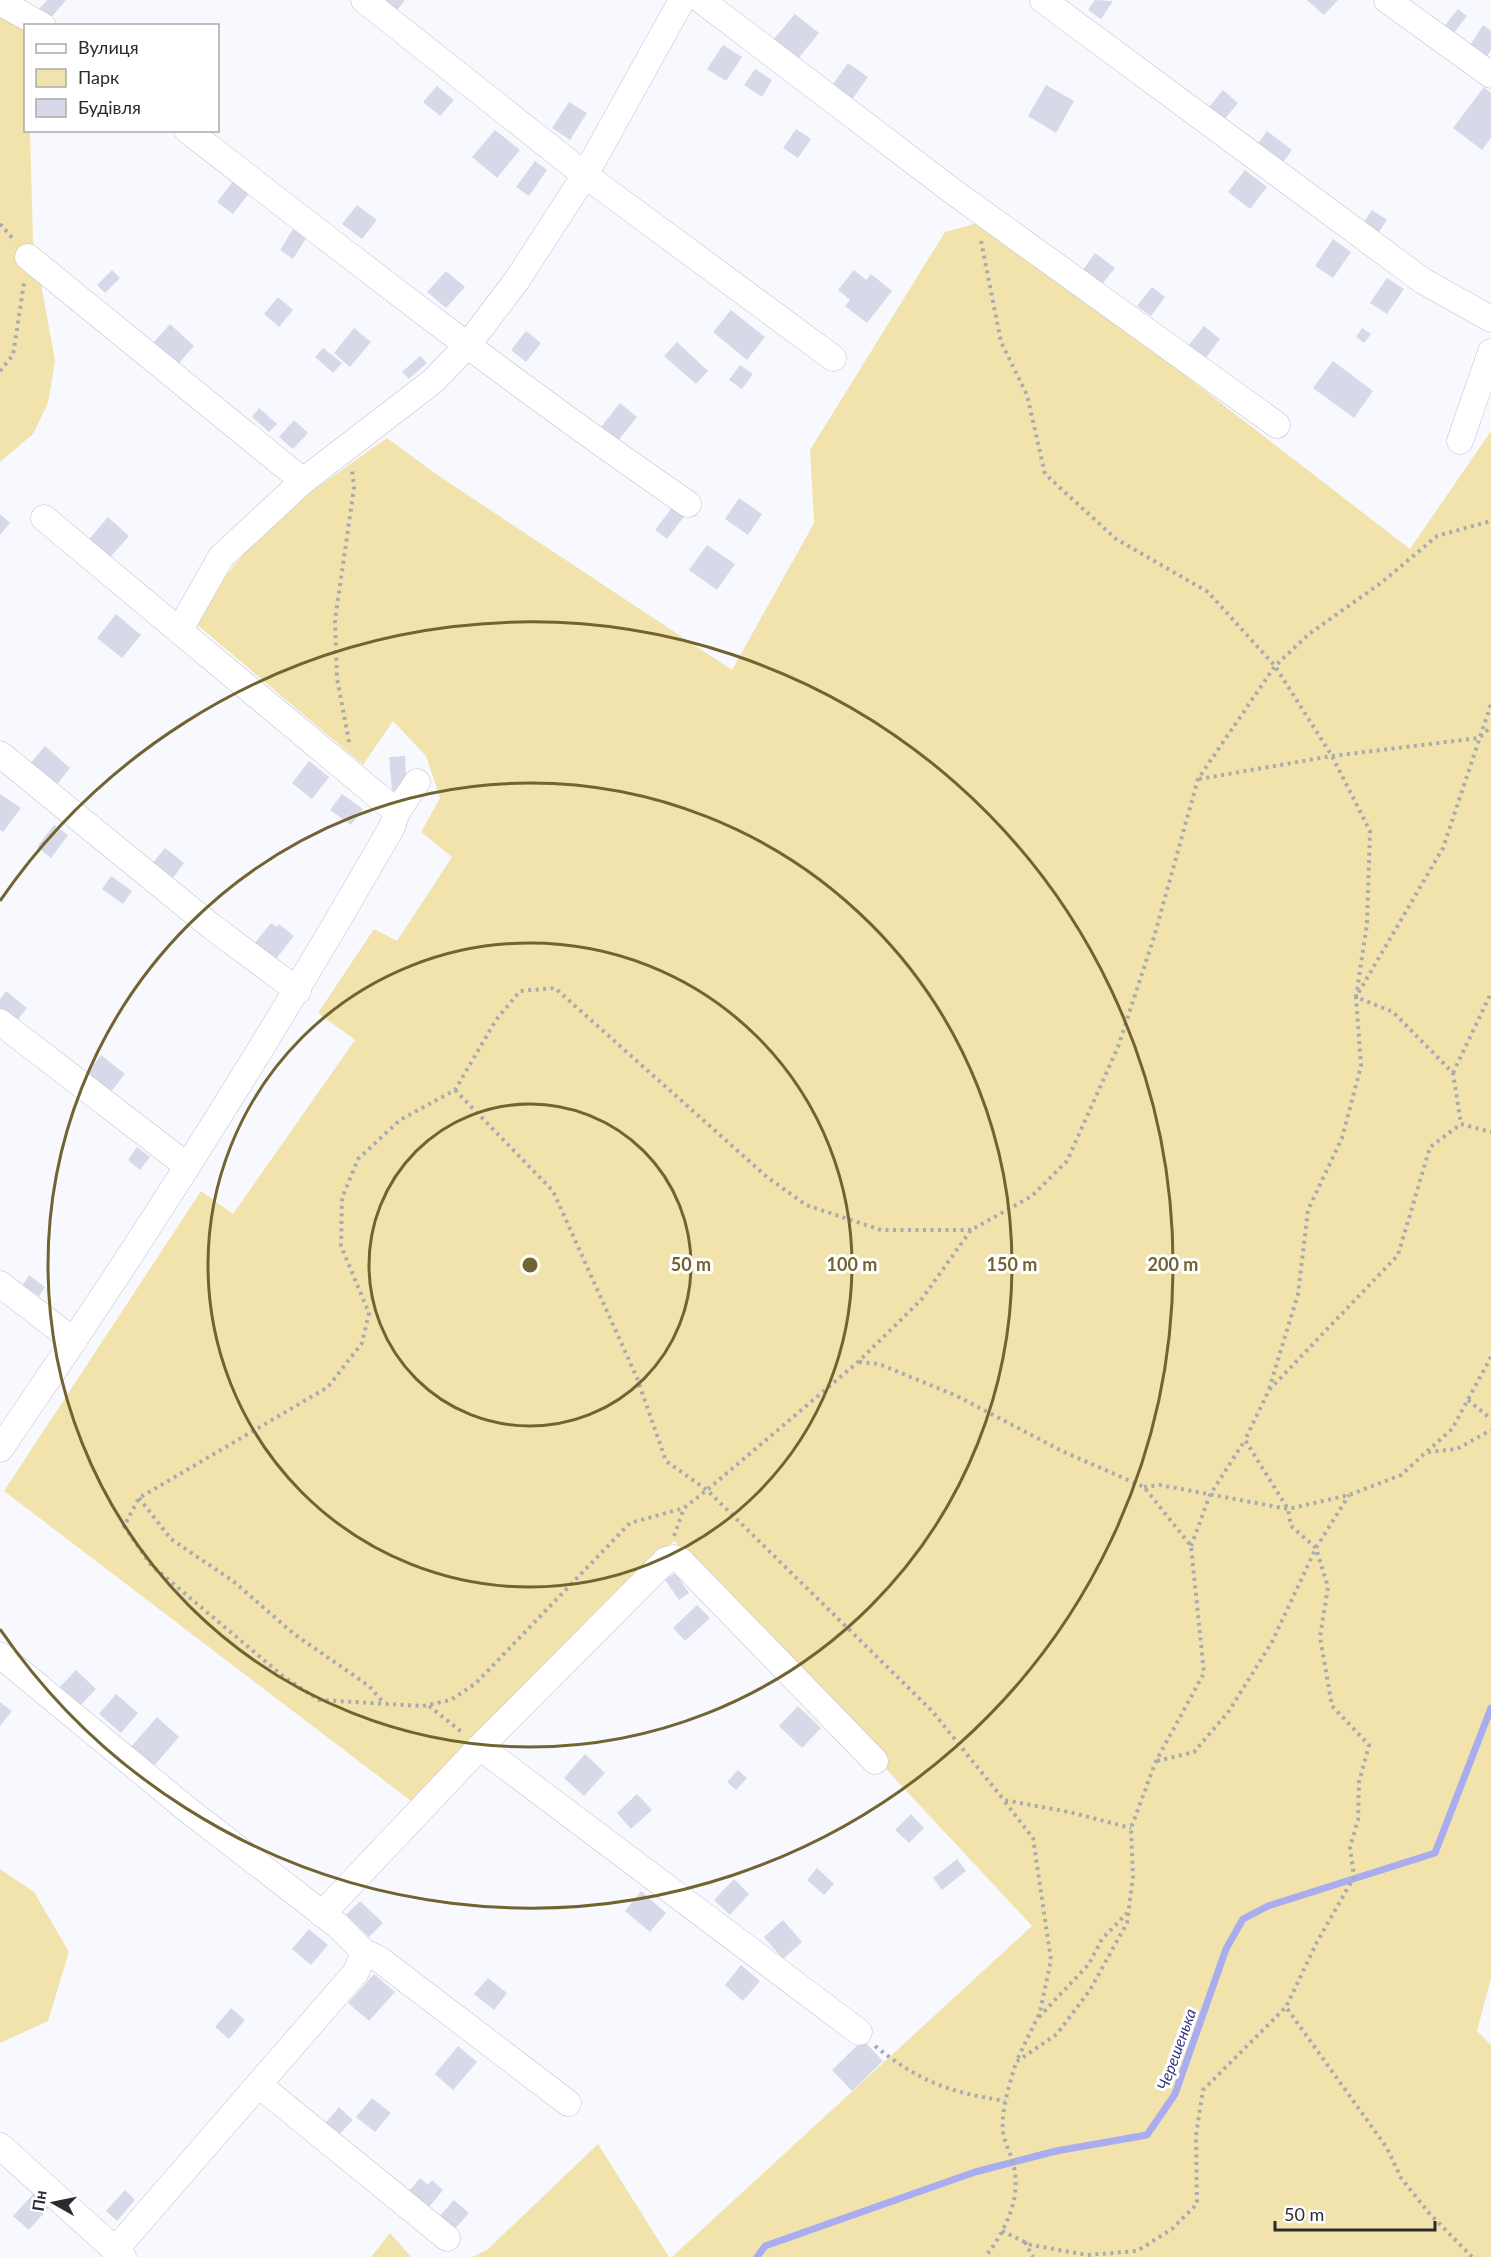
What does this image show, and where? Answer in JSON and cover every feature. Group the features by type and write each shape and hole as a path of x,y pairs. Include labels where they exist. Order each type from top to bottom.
{"street":[{"path":"364,0 585,175 833,358"},
{"path":"178,632 221,557 303,481 433,381 467,346 517,280 585,175 682,0"},
{"path":"701,0 974,207 1277,425"},
{"path":"1043,0 1423,281 1491,319"},
{"path":"1387,0 1491,75"},
{"path":"0,2 39,24"},
{"path":"190,132 467,346 687,504"},
{"path":"28,257 303,481"},
{"path":"1460,441 1491,352"},
{"path":"44,518 178,632 397,812"},
{"path":"0,754 212,926 298,991"},
{"path":"0,1449 74,1341 298,991 392,827 397,812 417,782"},
{"path":"0,1022 186,1165"},
{"path":"0,1284 74,1341"},
{"path":"322,1914 657,1565 673,1558 681,1562 875,1761"},
{"path":"0,1655 188,1810 322,1914 364,1952 378,1959 568,2103"},
{"path":"480,1747 859,2032"},
{"path":"0,2146 119,2253 356,1972 364,1952"},
{"path":"259,2085 447,2238"}],"path":[{"path":"974,207 1001,342 1027,395 1045,474 1116,539 1208,592 1275,666 1332,756 1370,831 1366,924 1356,997 1361,1066 1342,1138 1308,1210 1298,1294 1269,1390 1245,1440 1210,1496 1191,1546 1204,1673 1156,1761 1131,1828 1133,1877 1126,1923 1090,1990 1057,2034 1016,2062"},
{"path":"0,371 13,355 28,257"},
{"path":"350,445 354,488 335,620 337,678 350,743"},
{"path":"971,1230 881,1230 806,1205 767,1177 555,988 520,991 496,1020 455,1090 400,1120 358,1159 342,1198 341,1246 369,1313 362,1343 356,1352 328,1387 139,1498 124,1526 151,1565 275,1670 319,1700 428,1705 451,1700 476,1683 630,1523 684,1508 707,1490 858,1362 921,1300 971,1230 1032,1196 1066,1161 1118,1047 1154,937 1198,779 1275,666 1309,634 1381,583 1437,536 1491,521"},
{"path":"1356,997 1443,848 1491,704"},
{"path":"1198,779 1332,756 1479,738 1491,727"},
{"path":"1461,1124 1453,1073 1491,993"},
{"path":"1356,997 1393,1012 1453,1073"},
{"path":"455,1090 553,1191 637,1378 666,1461 707,1490 932,1711 1033,1838 1052,1960 1035,2022 1016,2062 1005,2102 1003,2132 1012,2157 1017,2186 1002,2231 985,2257"},
{"path":"1269,1390 1398,1255 1430,1147 1461,1124"},
{"path":"1461,1124 1491,1132"},
{"path":"1144,1487 1160,1485 1288,1509 1349,1495 1401,1475 1452,1429 1491,1357"},
{"path":"858,1362 879,1364 957,1396 1062,1451 1144,1487 1191,1546"},
{"path":"1468,1400 1491,1419"},
{"path":"1427,1452 1457,1449 1491,1430"},
{"path":"1002,2231 1025,2242 1087,2255 1137,2251 1172,2229 1197,2204 1196,2135 1203,2090 1286,2007 1317,1942 1353,1879 1350,1847 1358,1820 1359,1782 1369,1745 1332,1706 1320,1637 1328,1587 1316,1548 1291,1526 1288,1509 1245,1440"},
{"path":"1156,1761 1194,1752 1229,1711 1272,1642 1316,1548 1349,1495"},
{"path":"139,1498 171,1539 233,1581 294,1634 369,1686 383,1702"},
{"path":"428,1705 480,1747"},
{"path":"1004,1800 1069,1812 1131,1828"},
{"path":"1035,2022 1089,1964 1102,1939 1128,1912"},
{"path":"1286,2007 1387,2148 1401,2178 1429,2213 1472,2257"},
{"path":"859,2032 903,2069 929,2083 967,2095 1005,2102"},
{"path":"1025,2242 1033,2257"}],"green space":[{"path":"0,10 26,23 24,24 24,132 30,132 33,240 55,361 48,403 33,434 0,462"},
{"path":"985,221 1410,549 1491,431 1491,1978 1477,2031 1491,2045 1491,2257 672,2257 1032,1926 674,1541 415,1804 4,1491 201,1191 233,1214 355,1040 318,1013 374,929 397,941 452,857 421,832 440,798 426,756 393,721 363,765 195,623 215,589 271,520 387,438 436,474 732,670 814,523 810,450 945,232"},
{"path":"0,1869 34,1892 69,1952 48,2021 0,2043"},
{"path":"598,2144 669,2257 472,2257 487,2250"},
{"path":"390,2233 411,2257 371,2257"}],"building":[{"path":"47,0 66,0 50,19 39,9"},
{"path":"378,0 405,0 395,13"},
{"path":"1095,0 1113,1 1101,19 1088,10"},
{"path":"1307,0 1338,0 1324,15"},
{"path":"1458,9 1467,16 1452,35 1443,28"},
{"path":"795,14 819,33 797,60 773,40"},
{"path":"1483,25 1491,31 1491,50 1486,58 1469,47"},
{"path":"723,45 742,57 726,81 707,69"},
{"path":"848,63 868,77 851,101 831,87"},
{"path":"755,69 772,80 762,97 744,85"},
{"path":"1046,85 1074,101 1056,133 1028,116"},
{"path":"437,86 454,100 440,116 423,102"},
{"path":"1484,87 1491,93 1491,138 1482,150 1453,128"},
{"path":"1223,90 1238,103 1219,126 1204,113"},
{"path":"569,102 587,113 570,140 552,128"},
{"path":"796,129 811,139 798,158 783,148"},
{"path":"495,130 520,150 497,178 472,157"},
{"path":"1267,131 1292,150 1277,170 1252,152"},
{"path":"535,161 547,170 529,196 516,187"},
{"path":"1245,170 1267,187 1250,209 1228,192"},
{"path":"234,180 250,192 233,214 217,202"},
{"path":"357,205 377,220 362,239 342,224"},
{"path":"1372,210 1387,220 1374,239 1359,229"},
{"path":"295,226 308,235 293,259 280,250"},
{"path":"1333,239 1351,252 1333,278 1315,266"},
{"path":"1095,253 1115,268 1099,288 1080,274"},
{"path":"112,270 120,278 105,293 97,285"},
{"path":"854,270 866,280 871,274 892,291 867,323 845,306 850,300 838,290"},
{"path":"446,271 465,287 446,308 427,292"},
{"path":"1387,278 1404,289 1387,314 1370,303"},
{"path":"1152,287 1165,297 1151,316 1137,306"},
{"path":"278,297 293,310 279,327 264,314"},
{"path":"731,310 765,337 747,360 713,332"},
{"path":"170,324 194,346 178,364 154,342"},
{"path":"1204,326 1220,339 1205,359 1188,346"},
{"path":"354,328 371,342 350,367 334,353"},
{"path":"1362,328 1371,334 1364,343 1356,337"},
{"path":"526,331 541,343 526,362 511,350"},
{"path":"677,342 708,371 696,384 664,356"},
{"path":"323,348 342,363 333,373 315,357"},
{"path":"420,356 427,363 409,379 402,372"},
{"path":"1333,361 1373,391 1354,418 1313,388"},
{"path":"740,365 753,374 742,389 729,380"},
{"path":"620,403 637,417 614,446 597,432"},
{"path":"259,408 277,424 269,432 252,417"},
{"path":"294,420 308,433 293,449 279,437"},
{"path":"739,498 762,514 748,535 725,519"},
{"path":"674,505 686,514 667,539 655,530"},
{"path":"0,514 10,523 0,535"},
{"path":"108,517 129,536 106,562 85,544"},
{"path":"707,545 735,564 717,590 689,570"},
{"path":"116,614 141,635 122,658 97,638"},
{"path":"45,746 70,768 55,787 28,766"},
{"path":"405,756 407,790 392,791 389,757"},
{"path":"309,761 329,777 312,799 292,783"},
{"path":"0,794 21,808 3,832 0,830"},
{"path":"342,794 363,809 351,825 330,810"},
{"path":"54,825 68,835 51,858 37,847"},
{"path":"165,848 184,863 170,882 150,866"},
{"path":"111,876 132,891 123,904 102,889"},
{"path":"271,923 277,927 279,924 294,936 276,959 255,943"},
{"path":"6,991 27,1008 16,1022 0,1010 0,999"},
{"path":"101,1055 125,1074 109,1094 85,1076"},
{"path":"137,1147 150,1157 140,1170 128,1160"},
{"path":"29,1275 45,1287 39,1296 23,1285"},
{"path":"675,1573 689,1593 679,1600 665,1580"},
{"path":"697,1605 710,1618 685,1641 673,1628"},
{"path":"76,1670 96,1689 78,1708 58,1689"},
{"path":"116,1694 138,1713 121,1733 99,1714"},
{"path":"0,1702 12,1711 0,1726"},
{"path":"798,1706 821,1728 802,1748 779,1726"},
{"path":"157,1717 179,1737 153,1767 130,1748"},
{"path":"585,1754 605,1773 584,1796 564,1778"},
{"path":"738,1770 747,1778 736,1790 727,1782"},
{"path":"637,1794 652,1810 631,1829 617,1813"},
{"path":"911,1814 924,1828 909,1843 895,1830"},
{"path":"957,1859 966,1871 942,1890 933,1878"},
{"path":"817,1868 834,1884 824,1895 807,1880"},
{"path":"734,1879 749,1894 730,1915 714,1900"},
{"path":"641,1891 666,1913 650,1932 625,1911"},
{"path":"360,1901 383,1923 369,1937 346,1915"},
{"path":"783,1920 802,1942 783,1959 764,1937"},
{"path":"309,1929 328,1945 311,1965 292,1949"},
{"path":"741,1965 760,1981 743,2001 725,1985"},
{"path":"374,1974 395,1992 369,2021 348,2003"},
{"path":"488,1978 507,1993 494,2010 474,1994"},
{"path":"231,2008 245,2020 229,2039 215,2027"},
{"path":"863,2040 883,2061 852,2091 832,2070"},
{"path":"458,2046 477,2062 453,2090 435,2074"},
{"path":"372,2098 391,2113 375,2132 356,2117"},
{"path":"339,2107 353,2120 335,2139 322,2127"},
{"path":"420,2178 428,2185 432,2180 443,2190 429,2207 409,2191"},
{"path":"125,2190 135,2200 117,2221 106,2211"},
{"path":"35,2192 50,2206 29,2230 13,2216"},
{"path":"454,2200 469,2213 451,2233 436,2220"}],"waterway":[{"name":"Черешенька","path":"757,2257 765,2246 975,2172 1056,2151 1147,2135 1175,2094 1226,1949 1243,1919 1268,1906 1435,1853 1491,1708"}]}
